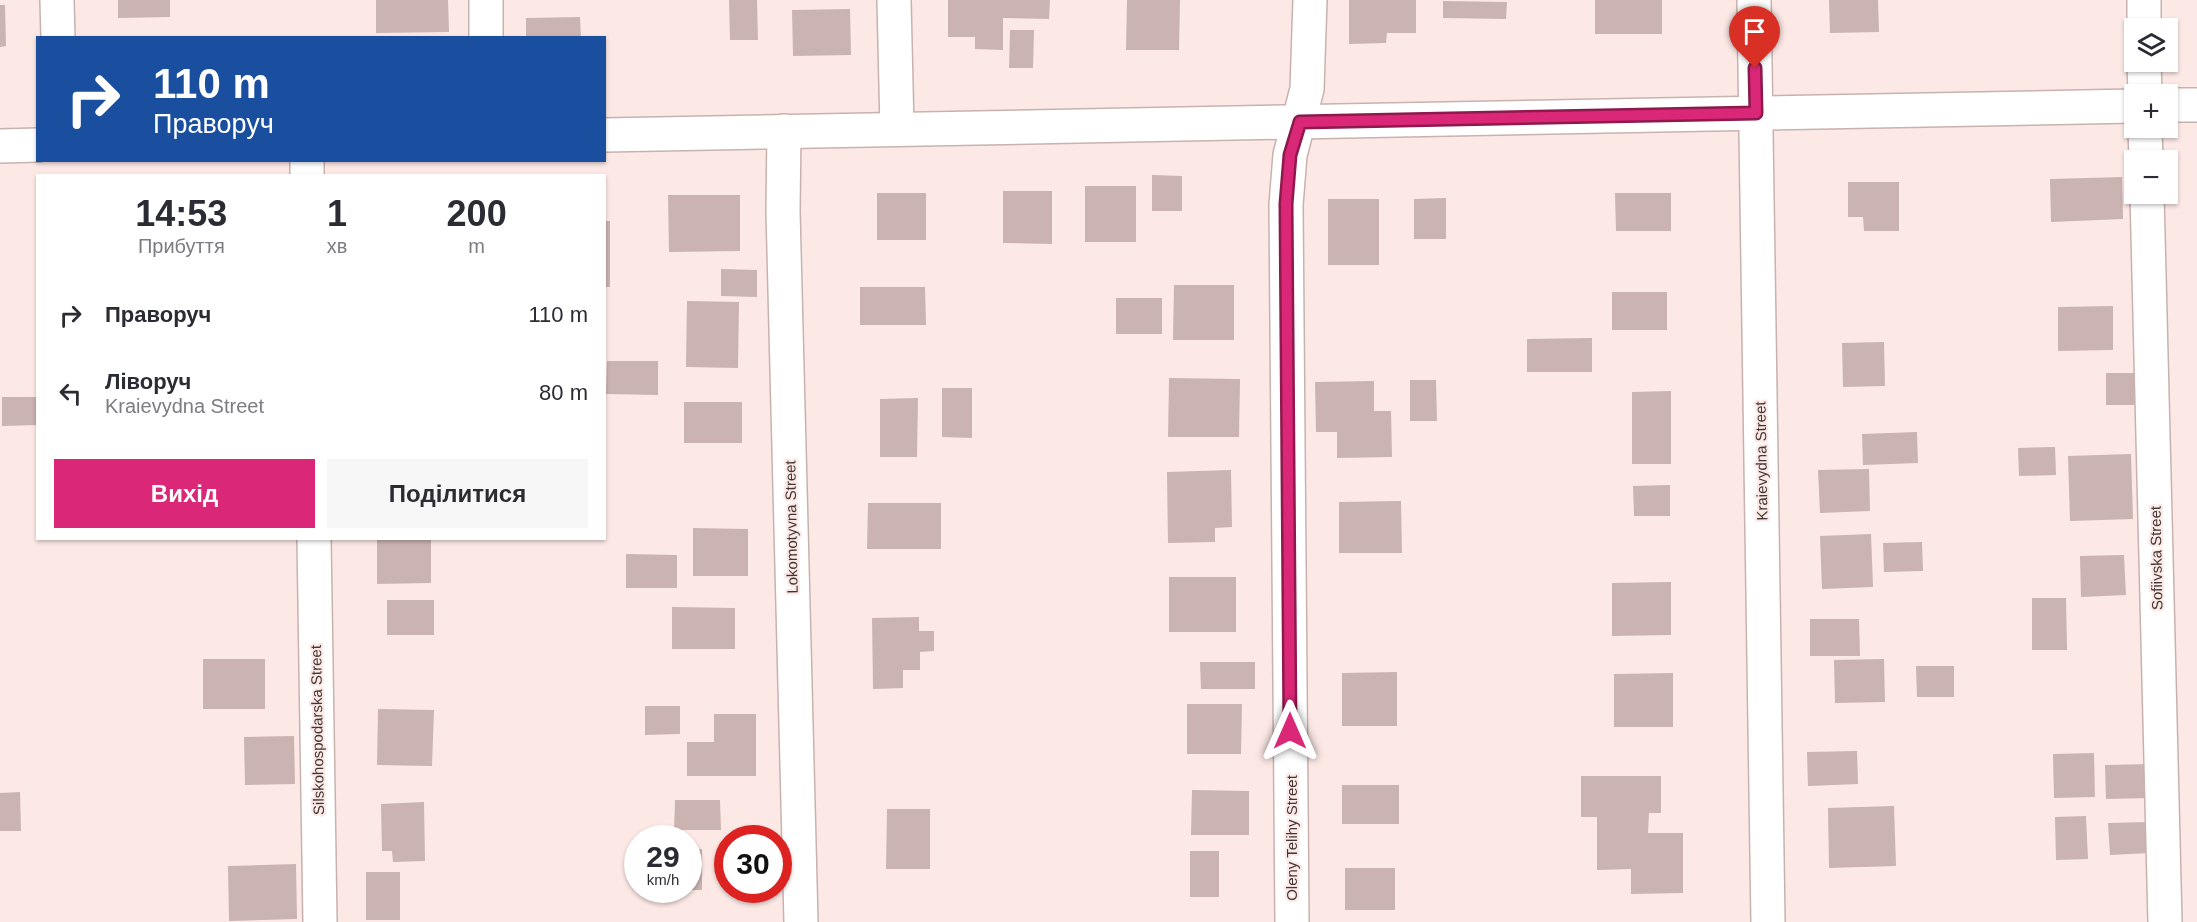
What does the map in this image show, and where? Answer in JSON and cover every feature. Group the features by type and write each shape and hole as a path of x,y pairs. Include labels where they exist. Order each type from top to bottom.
{"street":[{"path":"57,0 58,36"},
{"path":"486,0 486,36"},
{"path":"894,0 897,129"},
{"name":"Oleny Telihy Street","path":"1292,922 1286,204 1290,155 1300,122 1306,89 1310,0"},
{"name":"Kraievydna Street","path":"1754,0 1768,922"},
{"path":"2144,0 2144,18"},
{"path":"2178,105 2197,105"},
{"path":"606,135 2124,106"},
{"name":"Lokomotyvna Street","path":"784,131 783,211 801,922"},
{"path":"0,146 36,145"},
{"name":"Sofiivska Street","path":"2147,204 2165,922"},
{"name":"Silskohospodarska Street","path":"314,540 320,922"}],"building":[{"path":"118,0 170,0 170,17 118,18"},
{"path":"376,0 448,0 449,32 376,33"},
{"path":"729,0 757,0 758,40 730,40"},
{"path":"948,0 1050,0 1049,19 1003,18 1003,50 975,49 975,37 948,37"},
{"path":"1127,0 1180,0 1179,50 1126,50"},
{"path":"1349,0 1416,0 1416,33 1387,33 1386,43 1349,44"},
{"path":"1595,0 1662,0 1662,34 1595,34"},
{"path":"1829,0 1878,0 1879,32 1830,33"},
{"path":"1443,1 1507,2 1506,19 1443,18"},
{"path":"0,5 5,5 6,46 0,47"},
{"path":"850,9 851,55 793,56 792,10"},
{"path":"580,17 581,36 526,36 526,18"},
{"path":"1010,30 1034,30 1033,68 1009,68"},
{"path":"1152,175 1182,176 1182,211 1152,211"},
{"path":"2122,177 2123,219 2051,222 2050,179"},
{"path":"1848,182 1899,182 1899,231 1864,231 1863,217 1848,217"},
{"path":"1085,186 1136,186 1136,242 1085,242"},
{"path":"1003,191 1052,191 1052,244 1003,243"},
{"path":"877,193 926,193 926,240 877,240"},
{"path":"1615,193 1671,193 1671,231 1616,231"},
{"path":"668,195 740,195 740,251 669,252"},
{"path":"1446,198 1446,239 1414,239 1414,199"},
{"path":"1328,199 1379,199 1379,265 1328,265"},
{"path":"606,221 610,221 610,287 606,287"},
{"path":"721,269 757,270 757,297 721,296"},
{"path":"1174,285 1234,285 1234,340 1173,340"},
{"path":"860,287 925,287 926,325 860,325"},
{"path":"1612,292 1667,292 1667,330 1612,330"},
{"path":"1116,298 1162,298 1162,334 1116,334"},
{"path":"687,301 739,302 738,368 686,367"},
{"path":"2113,306 2113,350 2058,351 2058,307"},
{"path":"1592,338 1592,372 1527,372 1527,339"},
{"path":"1884,342 1885,386 1843,387 1842,343"},
{"path":"607,361 658,361 658,395 606,394"},
{"path":"2106,373 2140,373 2140,405 2106,405"},
{"path":"1169,378 1240,379 1239,437 1168,437"},
{"path":"1410,380 1436,380 1437,421 1410,421"},
{"path":"1374,381 1374,411 1391,411 1392,457 1337,458 1337,432 1316,432 1315,382"},
{"path":"942,388 972,388 972,438 942,437"},
{"path":"1671,391 1671,464 1632,464 1632,392"},
{"path":"2,397 36,397 36,425 2,426"},
{"path":"918,398 917,457 880,457 880,399"},
{"path":"684,402 742,402 742,443 684,443"},
{"path":"1917,432 1918,463 1863,465 1862,434"},
{"path":"2055,447 2056,475 2019,476 2018,448"},
{"path":"2131,454 2133,519 2070,521 2068,456"},
{"path":"1869,469 1870,511 1820,513 1818,470"},
{"path":"1231,470 1232,527 1215,528 1215,542 1168,543 1167,472"},
{"path":"1670,485 1670,516 1634,516 1633,486"},
{"path":"1401,501 1402,553 1339,553 1339,502"},
{"path":"868,503 941,503 941,549 867,549"},
{"path":"693,528 748,529 748,576 693,576"},
{"path":"1871,534 1873,587 1822,589 1820,536"},
{"path":"377,540 431,540 431,583 377,584"},
{"path":"1922,542 1923,571 1884,572 1883,543"},
{"path":"626,554 677,555 677,588 626,588"},
{"path":"2124,555 2126,595 2081,597 2080,556"},
{"path":"1169,577 1236,577 1236,632 1169,632"},
{"path":"1671,582 1671,635 1612,636 1612,583"},
{"path":"2032,598 2066,598 2067,650 2032,650"},
{"path":"387,600 434,600 434,635 387,635"},
{"path":"672,607 735,608 735,649 672,649"},
{"path":"919,617 919,631 934,631 934,651 920,652 920,670 903,670 903,688 873,689 872,618"},
{"path":"1810,619 1859,619 1860,656 1810,656"},
{"path":"203,659 265,659 265,709 203,709"},
{"path":"1884,659 1885,702 1835,703 1834,660"},
{"path":"1200,662 1255,662 1255,689 1201,689"},
{"path":"1916,666 1954,666 1954,697 1917,697"},
{"path":"1397,672 1397,726 1342,726 1342,673"},
{"path":"1673,673 1673,727 1614,727 1614,674"},
{"path":"1187,704 1242,704 1241,754 1187,754"},
{"path":"645,706 680,706 680,734 645,735"},
{"path":"378,709 434,710 432,766 377,765"},
{"path":"714,714 756,714 756,776 687,776 687,742 714,742"},
{"path":"294,736 295,784 245,785 244,737"},
{"path":"1857,751 1858,784 1808,786 1807,752"},
{"path":"2094,753 2095,797 2054,798 2053,754"},
{"path":"2151,764 2152,798 2106,799 2105,765"},
{"path":"1581,776 1661,776 1661,813 1649,813 1648,833 1683,833 1683,893 1631,894 1631,869 1597,870 1597,817 1581,817"},
{"path":"1342,785 1399,785 1399,824 1342,824"},
{"path":"1192,790 1249,791 1249,835 1191,835"},
{"path":"20,792 21,831 0,831 0,793"},
{"path":"675,800 720,800 721,825 714,825 714,830 702,830 702,825 674,825"},
{"path":"424,802 425,861 393,862 392,851 382,851 381,804"},
{"path":"1894,806 1896,866 1829,868 1828,808"},
{"path":"887,809 930,809 930,869 886,869"},
{"path":"2086,816 2088,859 2056,860 2055,817"},
{"path":"2149,822 2150,853 2110,855 2108,823"},
{"path":"1190,851 1219,851 1219,897 1190,897"},
{"path":"296,864 297,919 229,921 228,866"},
{"path":"1345,868 1395,868 1395,910 1345,910"},
{"path":"366,872 400,872 400,920 366,920"}],"route":[{"path":"1290,731 1286,204 1290,155 1300,122 1756,113 1755,68"}]}
